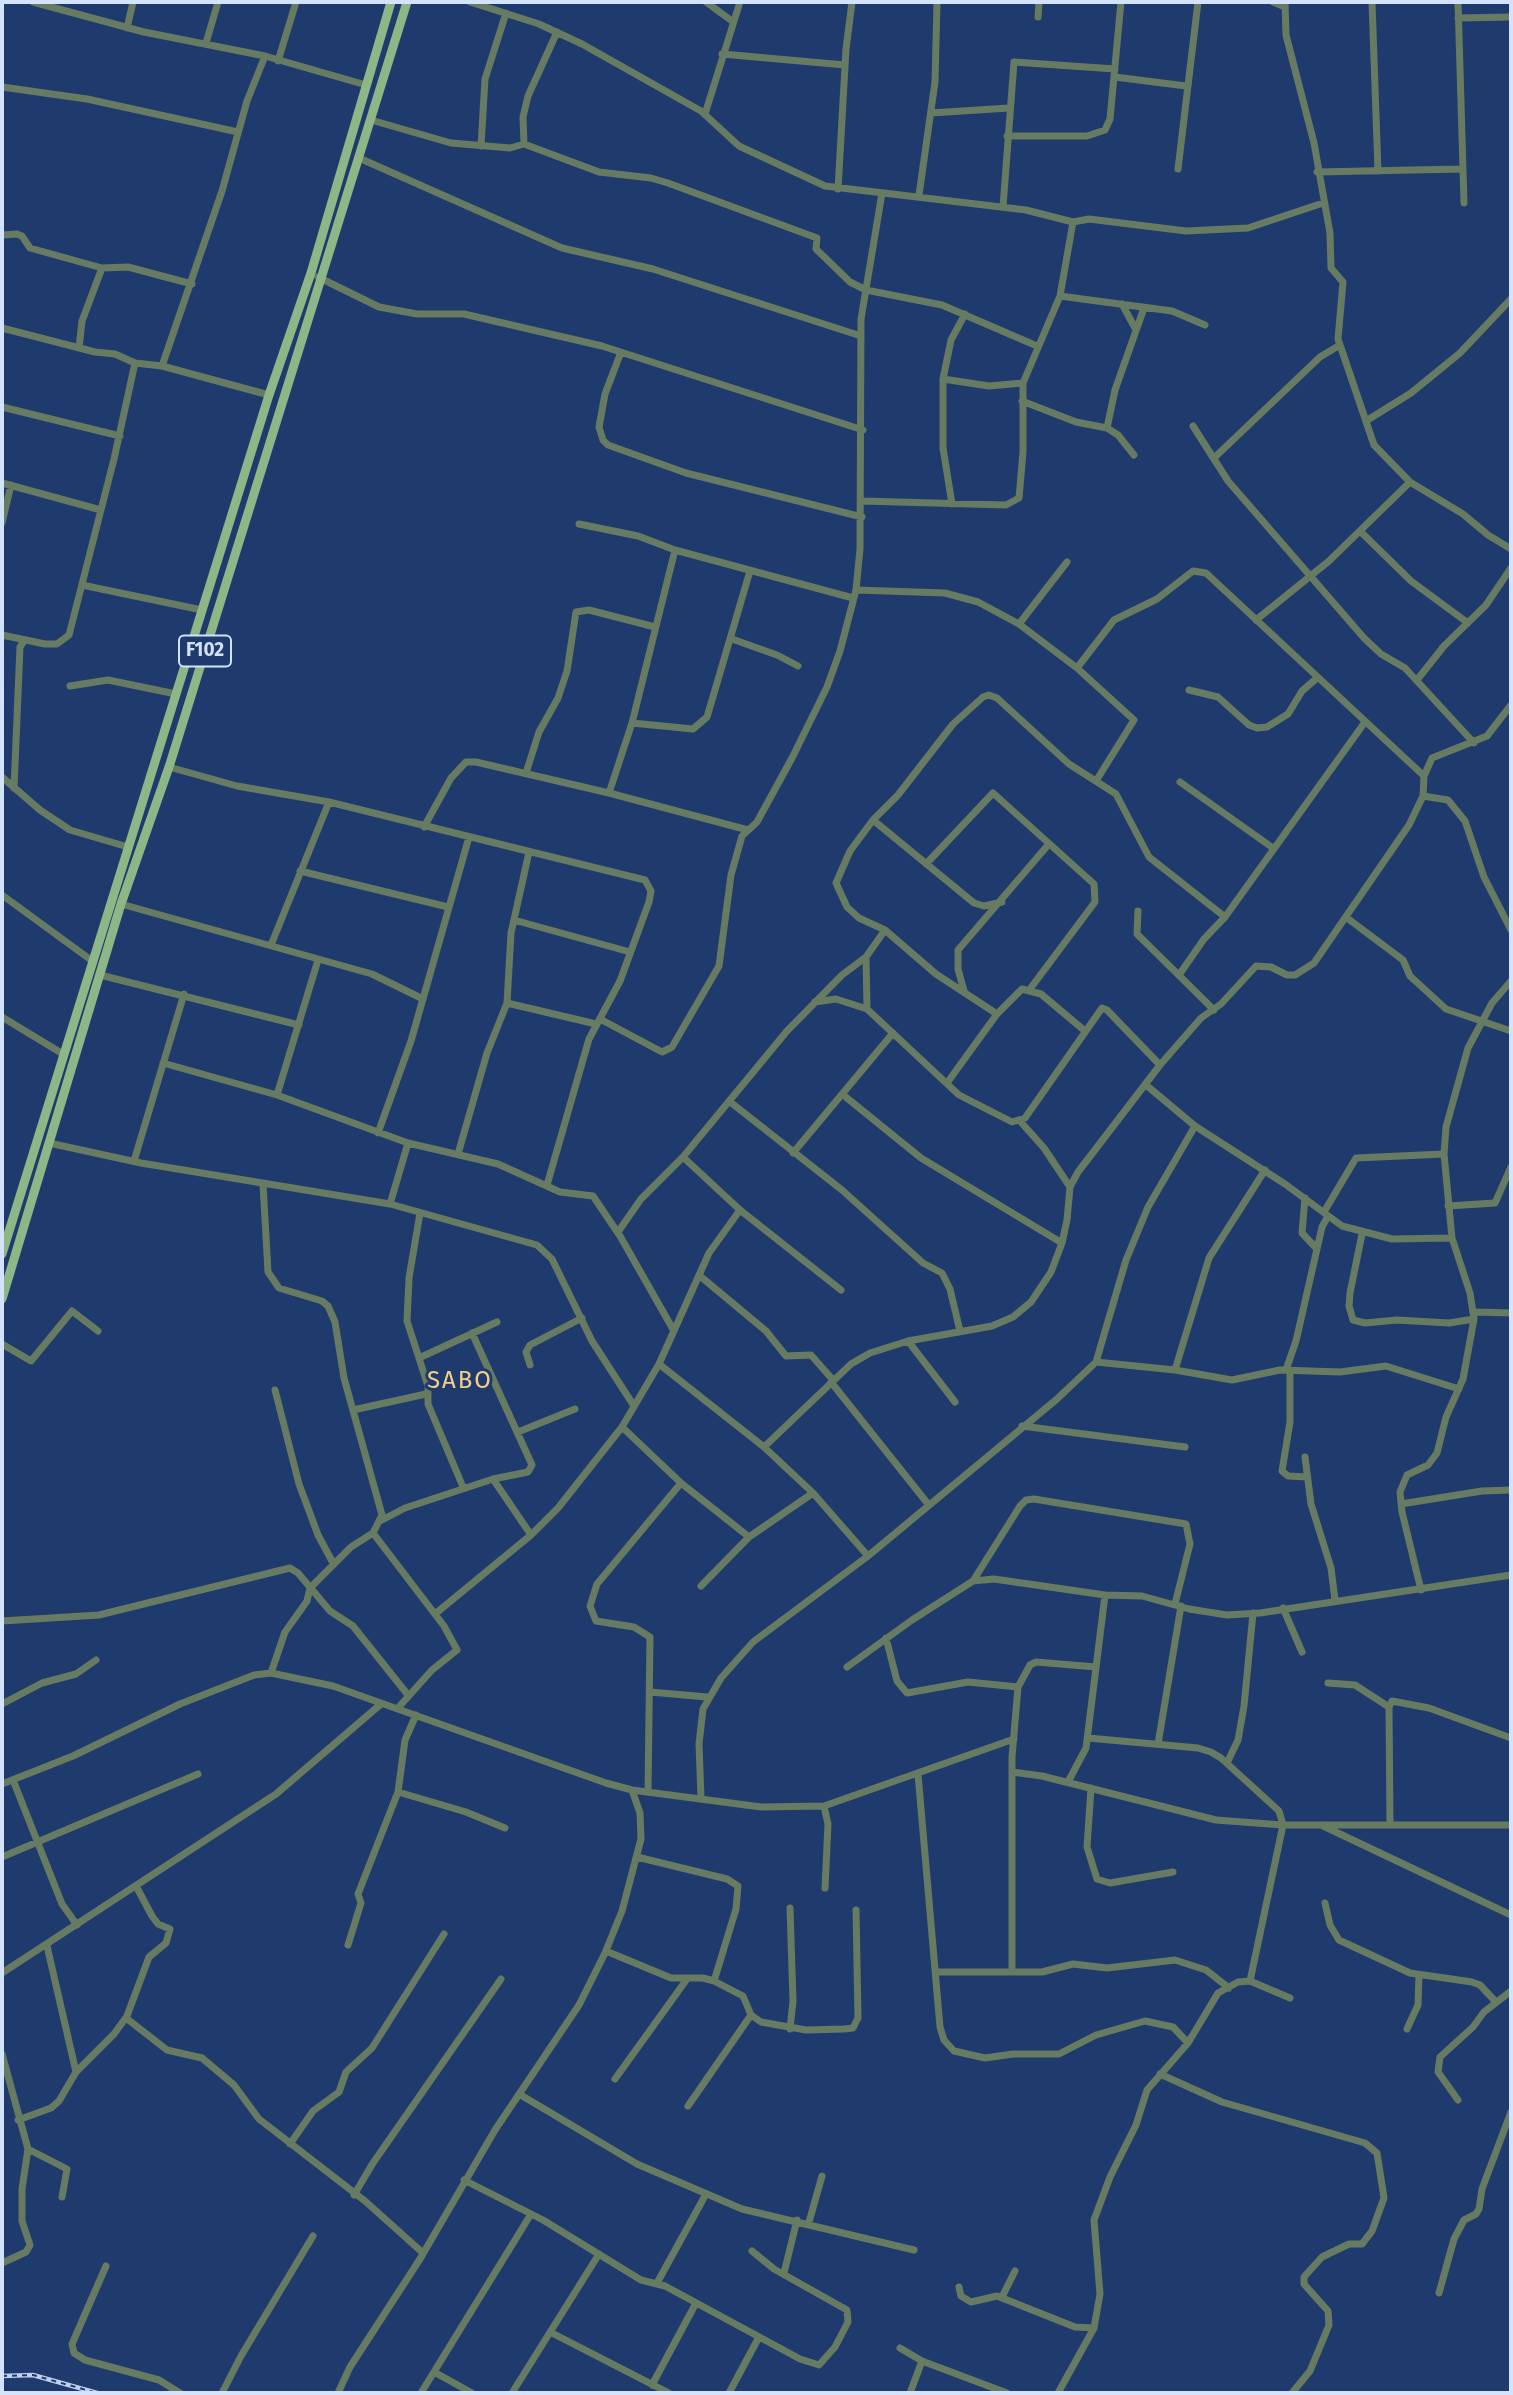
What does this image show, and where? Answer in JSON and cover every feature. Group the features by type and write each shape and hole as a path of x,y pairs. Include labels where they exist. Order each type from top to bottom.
{"main road":[{"name":"F102","path":"2,1254 91,960 269,395 311,273 391,2"},
{"name":"F102","path":"2,1299 121,904 169,767 407,2"}],"street":[{"path":"33,2 127,28 265,56 366,85"},
{"path":"127,28 134,2"},
{"path":"206,43 218,2"},
{"path":"278,61 296,2"},
{"path":"470,2 557,32 635,76 673,93 705,114 739,146 779,167 838,189 919,195 1003,207 1073,222 1090,219 1186,231 1248,229 1323,203"},
{"path":"706,2 732,21"},
{"path":"705,114 740,2"},
{"path":"838,189 845,65 852,2"},
{"path":"919,195 935,82 937,2"},
{"path":"1038,17 1039,2"},
{"path":"1007,136 1099,135 1108,124 1121,2"},
{"path":"1178,169 1198,2"},
{"path":"1273,2 1285,5 1286,35 1314,144 1330,233 1331,268 1343,282 1340,345 1380,455 1410,482 1463,514 1488,535 1511,549"},
{"path":"1372,2 1378,171"},
{"path":"1458,2 1464,203"},
{"path":"481,146 485,79 506,13"},
{"path":"1458,18 1511,17"},
{"path":"524,144 523,117 528,96 557,32"},
{"path":"722,54 845,65"},
{"path":"162,366 192,284 238,132 265,56"},
{"path":"1003,207 1014,62 1115,73 1186,86"},
{"path":"2,87 87,99 238,132"},
{"path":"931,113 1009,108"},
{"path":"371,120 432,139 510,148 524,144 599,172 660,181 817,237 816,249 850,282 866,289 919,299 965,314 1037,346"},
{"path":"359,158 562,248 653,269 861,336"},
{"path":"1318,173 1461,169"},
{"path":"506,1003 598,1022 662,1052 672,1047 719,966 731,875 742,836 749,831 792,758 827,687 856,590 862,517 861,336 882,193"},
{"path":"862,501 1006,505 1018,499 1023,452 1023,383 1060,296 1073,222"},
{"path":"2,235 17,234 22,236 30,248 102,268 128,267 192,284"},
{"path":"79,348 82,321 102,268"},
{"path":"311,273 379,307 417,314 464,314 621,352 863,430"},
{"path":"1060,296 1172,312 1205,325"},
{"path":"1366,421 1411,393 1460,353 1511,299"},
{"path":"1122,304 1135,328"},
{"path":"1107,428 1115,390 1144,308"},
{"path":"952,504 943,448 943,380 951,340 965,314"},
{"path":"2,328 79,348 116,354 135,363 162,366 269,395"},
{"path":"1214,458 1320,357 1340,345"},
{"path":"621,352 605,394 599,427 603,440 608,445 686,474 862,517"},
{"path":"2,635 24,641 57,644 65,640 120,436 135,363"},
{"path":"943,380 989,386 1023,383"},
{"path":"1022,401 1076,422 1107,428 1118,435 1134,455"},
{"path":"2,407 120,436"},
{"path":"1193,426 1248,505 1312,575 1364,638 1417,680 1474,743"},
{"path":"1256,620 1361,532 1410,482"},
{"path":"2,483 101,510"},
{"path":"2,523 11,485"},
{"path":"579,524 638,536 675,550 853,598"},
{"path":"1361,532 1411,582 1468,623"},
{"path":"609,793 632,723 675,550"},
{"path":"1019,624 1067,562"},
{"path":"1417,680 1429,662 1486,605 1511,568"},
{"path":"632,723 693,729 701,726 710,710 750,571"},
{"path":"1077,668 1114,620 1157,599 1193,571 1206,573 1424,776"},
{"path":"82,585 202,610"},
{"path":"856,590 945,593 978,602 1019,624 1077,668 1134,720 1096,781"},
{"path":"526,773 539,732 558,698 567,671 576,612 589,610 655,627"},
{"path":"732,639 777,654 798,666"},
{"path":"14,788 20,647 24,641"},
{"path":"1189,690 1218,696 1249,725 1257,728 1267,727 1288,715 1302,691 1317,678"},
{"path":"69,686 117,681 176,694"},
{"path":"997,1014 936,974 885,930 859,918 847,907 836,883 850,851 873,820 898,795 953,724 976,702 989,695 1069,764 1120,798 1125,815 1149,857 1225,917"},
{"path":"764,1447 832,1381 870,1353 908,1341 992,1326 1013,1317 1031,1302 1051,1272 1062,1243 1070,1186 1105,1134 1160,1065 1201,1018 1214,1010 1256,966 1271,967 1287,975 1304,971 1314,963 1409,825 1423,796 1424,776 1432,758 1487,736 1511,705"},
{"path":"1179,975 1204,939 1225,917 1365,722"},
{"path":"424,827 451,778 466,762 609,793 749,831"},
{"path":"169,767 237,786 329,802 645,880 651,891 649,902 598,1022 568,1105 547,1185"},
{"path":"2,777 70,830 128,847"},
{"path":"1180,782 1273,848"},
{"path":"926,864 993,793 1094,884 1095,902 1030,989"},
{"path":"1423,796 1448,800 1465,821 1483,877 1511,930"},
{"path":"271,945 329,802"},
{"path":"873,820 974,903 984,906 1002,902"},
{"path":"378,1133 399,1079 468,837"},
{"path":"964,991 958,969 958,950 1002,902 1048,845"},
{"path":"458,1154 484,1063 506,1003 514,920 529,852"},
{"path":"300,871 448,907"},
{"path":"3,898 91,960"},
{"path":"121,904 372,974 423,999"},
{"path":"1138,911 1137,934 1214,1010"},
{"path":"1347,918 1403,960 1410,976 1440,1005 1511,1031"},
{"path":"514,920 630,952"},
{"path":"618,1232 641,1199 683,1157 814,1002 866,957 885,930"},
{"path":"866,957 864,984 867,1009"},
{"path":"277,1095 318,960"},
{"path":"100,975 299,1025"},
{"path":"1421,1590 1400,1492 1407,1475 1428,1465 1437,1453 1442,1429 1459,1389 1474,1316 1452,1238 1444,1154 1446,1126 1468,1048 1481,1022 1511,981"},
{"path":"947,1083 997,1014 1011,997 1022,989 1041,994 1085,1031"},
{"path":"134,1161 184,994"},
{"path":"814,1002 836,999 867,1009 960,1095 1012,1122 1020,1121 1064,1066 1097,1010 1107,1010 1160,1065"},
{"path":"2,1017 63,1054"},
{"path":"793,1153 893,1033"},
{"path":"163,1063 277,1095 408,1143 498,1164 560,1192 593,1196 618,1232 674,1331"},
{"path":"1146,1085 1195,1126 1265,1170 1342,1226 1362,1234 1392,1238 1452,1238"},
{"path":"842,1094 921,1158 1062,1243"},
{"path":"729,1101 842,1190 923,1263 942,1273 950,1289 960,1331"},
{"path":"1020,1121 1044,1148 1070,1186"},
{"path":"701,1798 699,1744 707,1697 753,1642 868,1556 1096,1362 1126,1260 1148,1207 1195,1126"},
{"path":"49,1143 134,1161 390,1205 537,1245 552,1259 610,1372 634,1406"},
{"path":"390,1205 408,1143"},
{"path":"1307,1477 1288,1476 1282,1471 1291,1406 1288,1370 1326,1214 1356,1158 1444,1154"},
{"path":"683,1157 740,1210 841,1290"},
{"path":"1448,1206 1495,1203 1511,1167"},
{"path":"1175,1370 1209,1258 1265,1170"},
{"path":"264,1184 268,1272 272,1282 293,1294 323,1301 328,1306 353,1410 382,1510 380,1521 373,1533 333,1563 310,1588 303,1607 285,1632 271,1673"},
{"path":"1305,1198 1302,1233 1317,1249"},
{"path":"435,1614 531,1535 558,1508 622,1427 659,1364 721,1233 740,1210"},
{"path":"421,1213 407,1312 437,1429 463,1486"},
{"path":"1362,1234 1350,1293 1349,1306 1353,1320 1365,1323 1397,1320 1449,1323 1474,1316 1511,1313"},
{"path":"700,1276 766,1331 786,1356 811,1355 928,1504"},
{"path":"2,1343 31,1362 72,1311 98,1331"},
{"path":"530,1365 526,1352 530,1345 582,1318"},
{"path":"419,1358 497,1322"},
{"path":"380,1521 405,1507 463,1486 531,1469 531,1460 472,1333"},
{"path":"908,1341 955,1402"},
{"path":"1096,1362 1175,1370 1232,1380 1288,1370 1340,1372 1385,1366 1459,1389"},
{"path":"659,1364 764,1447 813,1493 868,1556"},
{"path":"275,1390 299,1484 318,1535 333,1563"},
{"path":"353,1410 426,1394"},
{"path":"518,1432 575,1409"},
{"path":"1022,1426 1185,1447"},
{"path":"622,1427 681,1483 749,1536"},
{"path":"1305,1457 1311,1504 1331,1568 1335,1600"},
{"path":"493,1479 531,1535"},
{"path":"648,1792 650,1637 634,1627 596,1621 590,1606 597,1584 681,1483"},
{"path":"1401,1504 1482,1491 1511,1490"},
{"path":"701,1586 749,1536 813,1493"},
{"path":"847,1667 973,1581 1026,1500 1034,1499 1186,1524 1190,1544 1178,1605 1158,1744"},
{"path":"373,1533 435,1614 457,1650 408,1695 398,1708"},
{"path":"2,1620 99,1615 294,1569 330,1611 353,1626 408,1695"},
{"path":"973,1581 994,1579 1105,1595 1142,1596 1204,1612 1253,1613 1511,1575"},
{"path":"1068,1782 1086,1748 1088,1738 1105,1595"},
{"path":"1283,1608 1302,1652"},
{"path":"1227,1763 1238,1740 1242,1718 1253,1613"},
{"path":"886,1638 897,1681 907,1693 968,1682 1018,1688"},
{"path":"2,1704 42,1683 76,1674 96,1660"},
{"path":"1012,1972 1012,1772 1018,1688 1030,1665 1036,1662 1096,1667"},
{"path":"2,1784 72,1756 180,1704 254,1675 271,1673 333,1686 632,1790 761,1807 824,1806 1014,1740"},
{"path":"1328,1683 1355,1685 1389,1707"},
{"path":"650,1692 707,1697"},
{"path":"1390,1824 1389,1707 1392,1701 1400,1700 1511,1738"},
{"path":"2,1973 276,1794 381,1704"},
{"path":"348,1945 361,1903 358,1894 398,1791 405,1740 416,1715"},
{"path":"1088,1738 1198,1748 1227,1763 1272,1802 1283,1825 1250,1980"},
{"path":"1012,1772 1068,1782 1216,1820 1283,1825 1511,1825"},
{"path":"2,1857 198,1774"},
{"path":"918,1774 944,2040 964,2055 985,2057 1059,2054 1096,2035 1145,2021 1173,2027 1188,2043"},
{"path":"13,1780 62,1904 77,1925"},
{"path":"1091,1788 1087,1847 1097,1879 1110,1883 1173,1872"},
{"path":"338,2393 350,2367 423,2253 464,2180 579,2005 606,1951 622,1911 641,1839 639,1813 632,1790"},
{"path":"398,1791 467,1812 505,1828"},
{"path":"824,1806 828,1824 825,1888"},
{"path":"1320,1825 1511,1915"},
{"path":"637,1857 727,1879 738,1886 736,1909 715,1981"},
{"path":"18,2120 55,2106 76,2072 126,2018 141,1971 149,1957 166,1942 170,1929 158,1924 136,1886"},
{"path":"1325,1903 1330,1925 1339,1940 1419,1975 1480,1985 1495,2001"},
{"path":"790,1908 793,2001 790,2029"},
{"path":"606,1951 650,1972 715,1981 743,1996 751,2015 761,2022 790,2029 844,2029 857,2024 856,1910"},
{"path":"290,2144 313,2111 335,2096 344,2084 346,2072 372,2048 444,1934"},
{"path":"47,1946 76,2072"},
{"path":"936,1972 1049,1972 1073,1964 1107,1968 1175,1960 1206,1970 1229,1989"},
{"path":"1407,2029 1418,2006 1419,1975"},
{"path":"354,2195 373,2162 501,1979"},
{"path":"615,2079 687,1979"},
{"path":"1058,2393 1094,2329 1100,2294 1094,2220 1110,2177 1136,2125 1141,2102 1160,2074 1188,2043 1218,1993 1250,1980 1290,1998"},
{"path":"1458,2100 1438,2073 1440,2057 1473,2027 1495,2001 1511,1991"},
{"path":"688,2106 751,2015"},
{"path":"126,2018 167,2050 202,2057 234,2085 259,2119 365,2202 423,2253"},
{"path":"2,2054 27,2150 22,2189 22,2221 30,2245 26,2252 2,2263"},
{"path":"1160,2074 1222,2102 1365,2143 1377,2153 1384,2198 1372,2231 1362,2244 1349,2244 1322,2257 1304,2277 1304,2284 1328,2311 1329,2325 1310,2371 1292,2393"},
{"path":"519,2094 637,2164 706,2194 715,2195 742,2209 809,2222 914,2250"},
{"path":"1439,2293 1454,2239 1464,2220 1476,2214 1479,2209 1482,2189 1511,2112"},
{"path":"27,2150 67,2169 62,2197"},
{"path":"809,2222 822,2176"},
{"path":"464,2180 531,2214 641,2280 657,2283 800,2359 819,2365 826,2360 850,2314 842,2306 766,2264 752,2251"},
{"path":"657,2283 706,2194"},
{"path":"421,2393 531,2214"},
{"path":"784,2273 797,2220"},
{"path":"222,2393 241,2356 313,2236"},
{"path":"512,2393 599,2255"},
{"path":"106,2266 72,2344 74,2353 85,2360 159,2380 180,2393"},
{"path":"1002,2297 1015,2271"},
{"path":"959,2287 961,2296 971,2302 1002,2297 1075,2327 1094,2329"},
{"path":"652,2385 696,2302"},
{"path":"550,2332 669,2393"},
{"path":"729,2393 759,2337"},
{"path":"900,2348 922,2361 1007,2393"},
{"path":"909,2393 922,2361"},
{"path":"434,2372 472,2393"}],"railway":[{"path":"2,2376 33,2375 97,2393"}],"district":[{"name":"SABO","path":"460,1381"}]}
